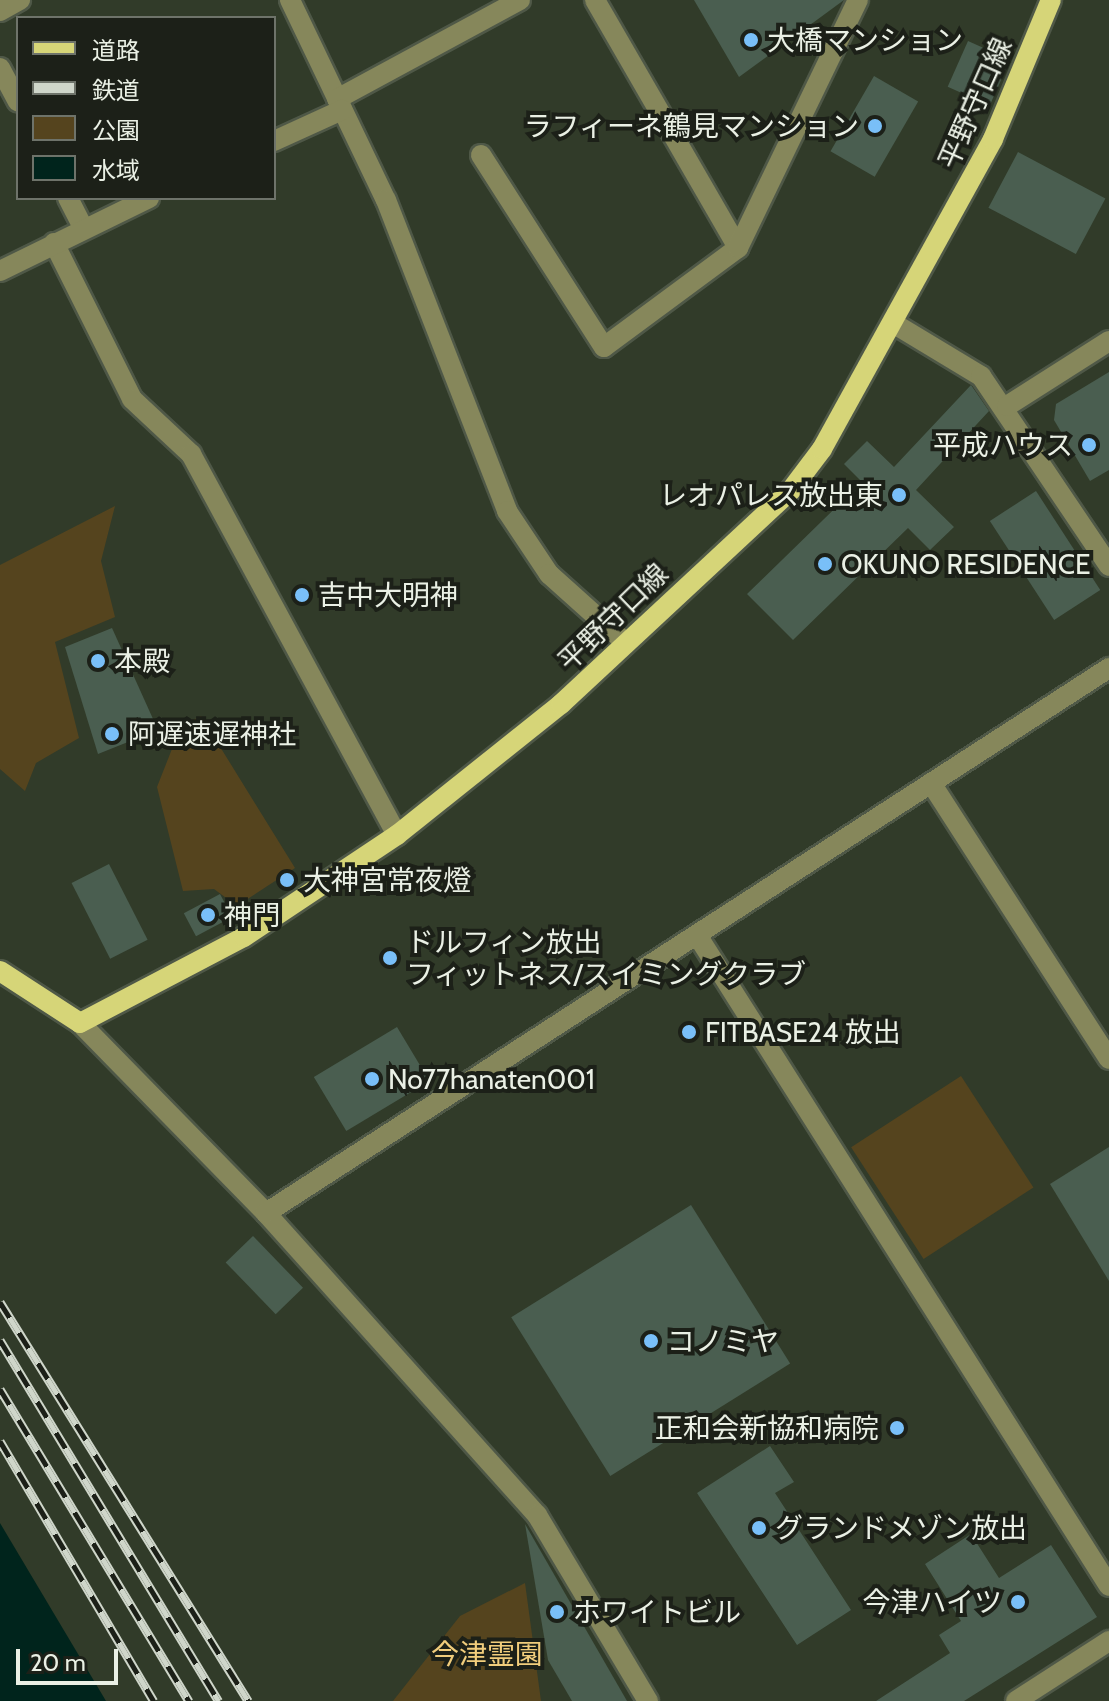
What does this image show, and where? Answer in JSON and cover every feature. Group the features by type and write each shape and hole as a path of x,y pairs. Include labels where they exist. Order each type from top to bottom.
{"main road":[{"name":"平野守口線","path":"80,1023 244,937 397,835 626,643 791,490 893,323 993,139 1051,0"},
{"path":"0,971 80,1023"}],"street":[{"path":"0,11 20,0"},
{"path":"290,0 386,200 507,511 549,574 626,643"},
{"path":"276,140 520,0"},
{"path":"595,0 738,248"},
{"path":"481,155 604,347 738,248 856,1"},
{"path":"0,68 16,98"},
{"path":"69,200 83,228"},
{"path":"0,271 145,200"},
{"path":"54,243 132,399 191,454 397,835"},
{"path":"893,323 981,376 1007,406 1109,566"},
{"path":"1007,406 1109,341"},
{"path":"266,1213 1109,668"},
{"path":"931,783 1109,1059"},
{"path":"697,935 1109,1586"},
{"path":"80,1023 266,1213 537,1515 648,1701"},
{"path":"1016,1701 1109,1641"}],"green space":[{"path":"115,506 101,561 115,617 55,642 79,738 36,763 25,791 0,769 0,565"},
{"path":"201,716 295,868 237,906 214,889 183,891 157,787 181,726"},
{"path":"961,1076 1033,1188 924,1259 851,1147"},
{"name":"今津霊園","path":"525,1583 541,1701 393,1701 460,1616"}],"water":[{"path":"0,1523 106,1701 0,1701"}],"building":[{"name":"大橋マンション","path":"694,0 844,0 739,77"},
{"path":"968,41 1010,60 990,105 948,87"},
{"name":"ラフィーネ鶴見マンション","path":"874,76 918,102 875,177 830,151"},
{"path":"1018,152 1105,198 1076,254 988,208"},
{"name":"平成ハウス","path":"1109,372 1109,470 1090,481 1054,420 1056,404"},
{"path":"971,385 989,411 916,490 954,527 930,550 908,528 793,640 747,594 862,482 844,464 867,441 894,467"},
{"path":"1036,491 1100,590 1054,620 990,521"},
{"path":"112,628 158,730 98,754 65,647"},
{"path":"109,864 148,940 110,959 72,883"},
{"name":"神門","path":"220,894 232,917 196,936 184,913"},
{"name":"No77hanaten001","path":"397,1027 429,1081 346,1131 314,1077"},
{"path":"1109,1147 1109,1281 1050,1184"},
{"name":"コノミヤ","path":"691,1205 790,1364 610,1476 511,1317"},
{"path":"253,1236 303,1288 276,1314 226,1262"},
{"name":"グランドメゾン放出","path":"770,1446 794,1482 775,1493 851,1610 797,1645 697,1493"},
{"name":"ホワイトビル","path":"525,1524 627,1701 572,1701 548,1660"},
{"name":"今津ハイツ","path":"971,1534 999,1578 1051,1545 1097,1617 964,1701 876,1701 950,1653 939,1635 961,1621 925,1564"}],"railway":[{"path":"0,1302 248,1701"},
{"path":"0,1340 219,1701"},
{"path":"0,1389 189,1701"},
{"path":"0,1441 154,1701"}],"place":[{"name":"大橋マンション","path":"751,40"},
{"name":"ラフィーネ鶴見マンション","path":"875,126"},
{"name":"平成ハウス","path":"1089,445"},
{"name":"レオパレス放出東","path":"899,495"},
{"name":"OKUNO RESIDENCE","path":"825,564"},
{"name":"吉中大明神","path":"302,595"},
{"name":"本殿","path":"98,661"},
{"name":"阿遅速遅神社","path":"112,734"},
{"name":"大神宮常夜燈","path":"287,880"},
{"name":"神門","path":"208,915"},
{"name":"ドルフィン放出 フィットネス/スイミングクラブ","path":"390,958"},
{"name":"FITBASE24 放出","path":"689,1032"},
{"name":"No77hanaten001","path":"372,1079"},
{"name":"コノミヤ","path":"651,1341"},
{"name":"正和会新協和病院","path":"897,1428"},
{"name":"グランドメゾン放出","path":"759,1528"},
{"name":"今津ハイツ","path":"1018,1602"},
{"name":"ホワイトビル","path":"557,1612"}]}
